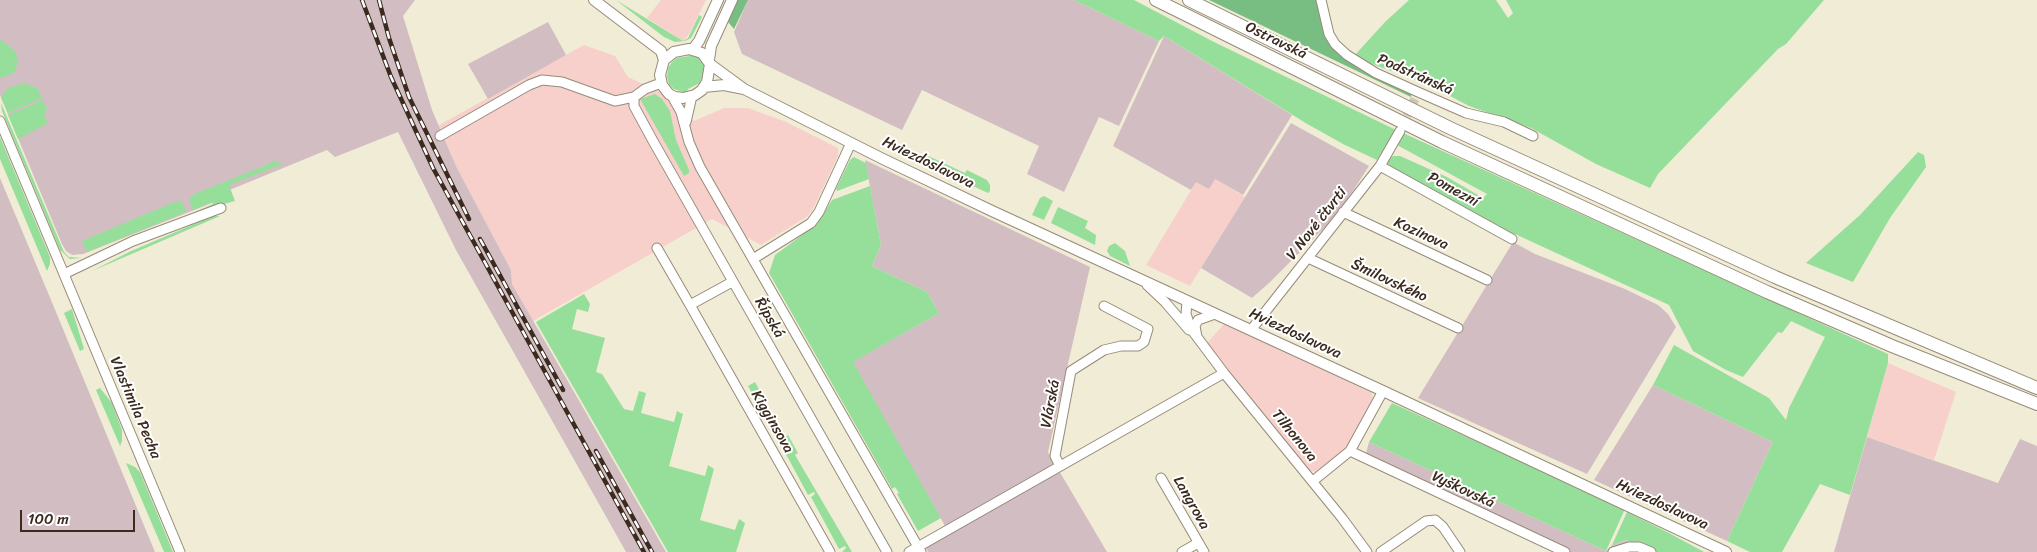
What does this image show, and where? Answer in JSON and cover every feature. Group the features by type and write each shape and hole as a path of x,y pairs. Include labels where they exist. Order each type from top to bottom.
{"highway":[{"name":"Ostravská","path":"1156,0 1442,142 1767,292 2037,404"},
{"name":"Ostravská","path":"1189,0 1397,102 1775,277 2037,388"}],"main road":[{"path":"594,0 667,49 676,51 693,50 702,53 709,62 744,89"},
{"path":"693,50 718,0"},
{"path":"676,51 664,60 660,72 661,83 672,96 683,98 692,96 700,92 710,76 711,46 732,0"},
{"path":"639,32 661,51 664,60"},
{"name":"Hviezdoslavova","path":"704,87 719,84 744,89 851,143 1187,302 1383,391 1726,552"}],"street":[{"name":"Podstránská","path":"1321,0 1329,34 1335,44 1347,55 1417,95 1466,113 1504,122 1533,136"},
{"path":"440,136 542,80 562,82 615,100 634,97 644,90 661,83"},
{"name":"Řípská","path":"672,96 681,112 685,130 700,167 919,550"},
{"path":"685,130 692,96"},
{"name":"Řípská","path":"634,97 634,106 653,141 887,552"},
{"name":"Vlastimila Pecha","path":"0,121 180,552"},
{"name":"V Nové čtvrti","path":"1251,330 1380,166 1400,132"},
{"path":"754,259 811,223 819,212 851,143"},
{"name":"Pomezní","path":"1380,166 1512,239"},
{"path":"64,274 133,241 221,208"},
{"name":"Kozinova","path":"1343,212 1487,280"},
{"name":"Kigginsova","path":"657,248 830,552"},
{"name":"Šmilovského","path":"1308,258 1458,328"},
{"name":"Tilhonova","path":"1141,280 1165,302 1198,339"},
{"path":"690,305 732,282"},
{"name":"Tilhonova","path":"1187,302 1187,321 1198,339 1368,552"},
{"name":"Vlárská","path":"1060,466 1055,456 1071,371 1104,350 1121,346 1138,346 1144,342 1148,329 1104,306"},
{"path":"1198,339 1195,326 1198,320 1215,314"},
{"path":"909,552 919,550 1060,466 1224,373"},
{"path":"1313,481 1350,451 1383,391"},
{"name":"Vyškovská","path":"1350,451 1565,552"},
{"name":"Langrova","path":"1161,478 1204,552"},
{"path":"1381,552 1426,521 1436,520 1460,552"},
{"name":"Langrova","path":"1182,552 1198,543"},
{"path":"1613,552 1629,547 1639,547 1651,552"}],"shaded area":[{"path":"0,0 415,0 403,16 432,110 457,168 511,270 512,284 666,552 626,552 456,250 398,132 335,157 327,150 215,196 217,201 83,254 72,255 66,251 62,244 0,95"},
{"path":"661,0 706,0 689,34 683,41 647,18"},
{"path":"748,0 1074,0 1159,41 1119,126 1099,117 1064,192 1027,174 1039,146 922,90 902,130 742,54 734,32"},
{"path":"548,22 566,55 488,99 468,64"},
{"path":"1164,36 1292,115 1243,195 1215,179 1209,189 1196,182 1191,190 1113,146"},
{"path":"584,45 615,56 628,77 663,94 694,121 724,108 748,108 784,121 838,148 838,156 808,216 761,245 712,219 533,321 512,284 511,270 457,168 439,125"},
{"path":"1291,123 1369,166 1338,214 1252,298 1201,268"},
{"path":"865,160 1090,267 1048,452 1107,552 928,552 926,548 949,533 852,362 939,313 927,292 872,266 881,245"},
{"path":"0,178 56,312 155,552 0,552"},
{"path":"1215,179 1245,197 1190,286 1146,265 1196,182"},
{"path":"1513,242 1535,254 1625,289 1658,305 1668,314 1676,327 1587,474 1418,398"},
{"path":"1225,323 1372,393 1373,401 1348,448 1319,471 1309,470 1207,343"},
{"path":"1888,363 1956,392 1934,460 1867,437"},
{"path":"1653,385 1773,442 1727,541 1594,480"},
{"path":"1867,437 1998,483 2020,439 2037,446 2037,552 1834,552"},
{"path":"1369,442 1606,551 1612,545 1626,540 1651,552 1559,552 1364,461"}],"green space":[{"path":"616,0 683,41 688,38 699,15 702,17 691,38 685,41 675,42 664,37"},
{"path":"738,0 748,0 734,29 728,22"},
{"path":"1074,0 1134,0 1214,42 1396,130 1377,160 1309,125 1164,36 1159,41"},
{"path":"1209,0 1317,0 1344,57 1411,93 1411,97"},
{"path":"1409,0 1496,0 1508,18 1513,13 1506,0 1824,0 1786,44 1778,49 1658,174 1650,188 1596,164 1531,128 1469,106 1429,85 1367,62 1365,63 1354,56 1385,22"},
{"path":"0,39 15,51 18,60 15,72 2,78 0,78"},
{"path":"696,55 706,67 700,83 688,89 686,93 674,89 669,84 667,77 668,68 677,58"},
{"path":"25,83 37,88 42,98 8,113 1,98 8,88"},
{"path":"655,94 662,99 670,111 676,140 689,170 689,173 684,176 640,99"},
{"path":"43,100 47,110 44,114 48,123 18,139 8,115"},
{"path":"1,103 64,252 69,257 82,258 70,259 60,250 2,111"},
{"path":"1403,133 1888,354 1888,363 1850,495 1820,484 1782,552 1750,552 1727,541 1773,442 1653,385 1674,345 1769,398 1786,420 1789,408 1825,337 1791,321 1782,333 1778,332 1743,377 1726,370 1693,351 1669,305 1515,234 1513,236 1384,164 1393,156 1400,156 1447,177 1483,198 1487,194 1397,145"},
{"path":"0,137 50,257 47,271 0,159"},
{"path":"1918,152 1924,155 1926,167 1890,218 1853,282 1806,263 1860,215"},
{"path":"926,155 965,173 967,170 987,180 990,185 990,191 988,193 919,161"},
{"path":"854,157 866,163 869,179 837,191 836,189 850,160"},
{"path":"276,161 283,164 229,185 235,201 195,212 213,204 212,202 193,210 189,200 192,195"},
{"path":"870,186 881,245 872,266 927,292 939,313 853,362 941,518 918,531 897,494 899,493 895,487 892,489 769,273 775,255 817,224 832,200"},
{"path":"1044,196 1053,201 1044,220 1032,215 1040,198"},
{"path":"177,201 182,202 186,212 87,252 82,241"},
{"path":"1058,207 1088,221 1085,228 1096,235 1095,245 1051,223"},
{"path":"213,216 220,216 92,271 129,252"},
{"path":"1115,243 1125,251 1130,266 1110,256 1107,251 1109,246"},
{"path":"584,294 590,304 588,312 577,309 572,329 605,338 596,372 602,374 624,409 633,411 639,391 646,393 641,413 674,422 677,411 683,414 669,466 705,476 708,465 714,469 700,520 735,530 739,519 745,523 736,552 668,552 536,322"},
{"path":"72,309 84,349 80,351 64,313"},
{"path":"755,382 780,429 785,437 788,435 798,453 795,455 852,552 842,552 846,548 845,546 839,549 811,497 815,494 814,492 808,495 780,443 785,440 783,438 778,441 757,404 762,399 756,401 748,386"},
{"path":"100,388 112,403 122,430 120,446 96,390"},
{"path":"1392,403 1625,509 1606,551 1369,442"},
{"path":"126,463 135,467 140,472 173,552 164,552"},
{"path":"1627,512 1704,552 1651,552 1626,540 1612,545"}],"tunnel":[{"path":"1401,128 1415,99"}],"railway":[{"path":"362,0 391,77 433,168 644,552"},
{"path":"379,0 389,38 409,97 469,219"},
{"path":"480,239 563,390"},
{"path":"596,451 652,552"}]}
